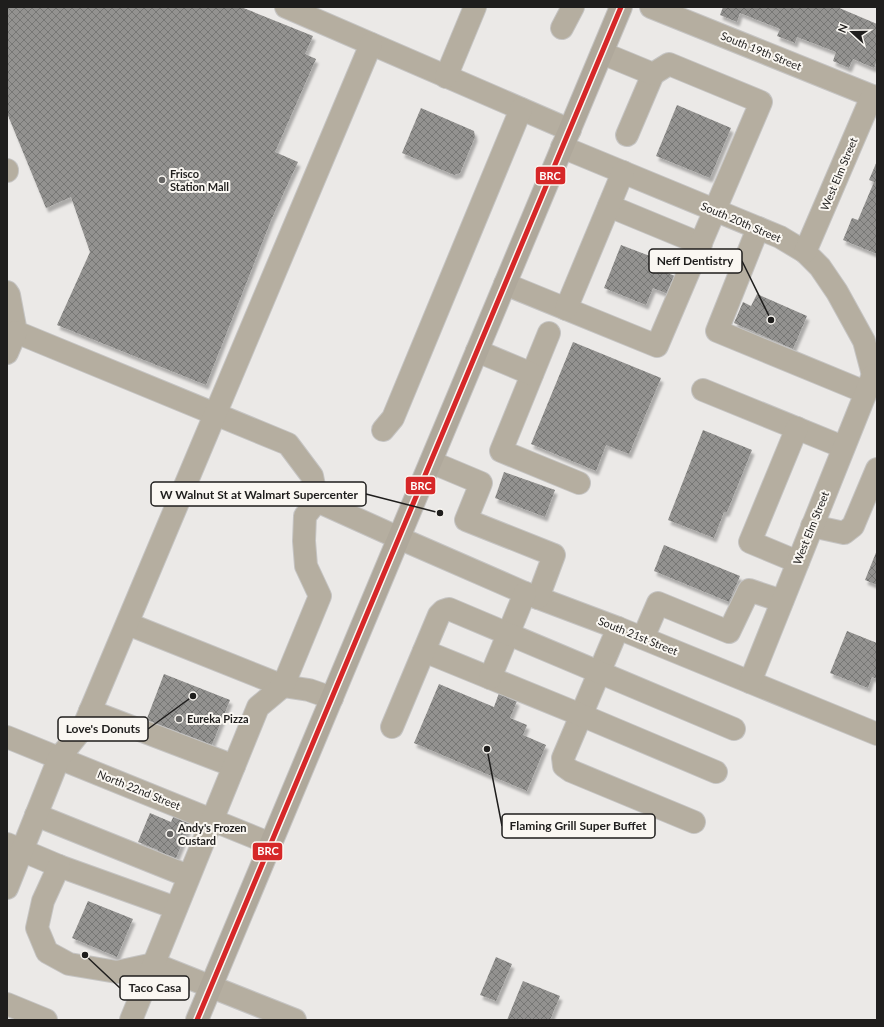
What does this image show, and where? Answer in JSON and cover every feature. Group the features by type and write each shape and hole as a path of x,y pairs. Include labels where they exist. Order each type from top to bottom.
{"main road":[{"path":"197,1020 621,7"}],"street":[{"name":"South 20th Street","path":"286,7 521,109 623,172 780,236 805,252 820,267 837,292 864,341 872,381"},
{"path":"446,77 475,7"},
{"path":"562,28 573,7"},
{"name":"South 19th Street","path":"651,7 875,95"},
{"path":"7,888 14,847 36,815 59,758 83,728 371,44"},
{"path":"602,53 653,74"},
{"path":"505,284 657,346 761,102 669,64 653,74 627,135"},
{"name":"West Elm Street","path":"805,252 875,95"},
{"path":"384,430 393,418 521,109"},
{"path":"566,309 623,172"},
{"path":"609,206 700,244"},
{"path":"758,228 717,332 872,381"},
{"path":"7,292 9,295 16,332 7,353"},
{"path":"16,332 288,444 312,476 317,501 306,516 304,541 306,566 320,596 283,686 258,707 211,819 131,1020"},
{"path":"549,333 501,451 579,483"},
{"path":"477,351 532,374"},
{"name":"West Elm Street","path":"750,682 843,447 872,381"},
{"path":"703,390 843,447"},
{"path":"797,428 750,542 798,562"},
{"path":"431,462 481,482 466,520 554,555 509,635 490,678"},
{"path":"812,526 844,533 853,526 877,469"},
{"name":"South 21st Street","path":"317,501 532,595 643,638 877,734"},
{"path":"643,638 658,603 729,632 749,590 782,601"},
{"path":"392,726 439,615 443,611 449,609 734,729"},
{"path":"128,624 283,686 309,690 332,698"},
{"path":"618,628 563,758 564,766 572,772 694,822"},
{"path":"424,651 716,772"},
{"path":"90,711 234,766"},
{"name":"North 22nd Street","path":"7,737 271,844"},
{"path":"36,815 188,876"},
{"path":"14,847 60,866 176,908"},
{"path":"60,866 43,901 37,928 47,952 69,964 117,972 154,964 294,1020"},
{"path":"7,1004 46,1020"}],"building":[{"name":"Frisco Station Mall","path":"7,7 241,7 313,36 305,54 316,59 275,152 298,162 272,218 206,385 57,325 90,252 71,197 46,208 7,113"},
{"path":"723,7 837,7 877,24 877,60 874,68 853,59 849,68 833,61 836,52 797,37 795,43 777,36 780,29 740,13 737,22 720,15"},
{"path":"677,105 731,128 710,178 656,156"},
{"path":"421,108 474,131 475,137 460,173 454,175 402,153"},
{"path":"877,161 877,254 843,240 852,218 858,220 874,182 869,180"},
{"path":"621,245 663,261 660,270 680,278 673,296 653,288 646,305 604,288"},
{"path":"757,294 807,316 793,349 734,323 743,302 751,306"},
{"path":"573,342 661,378 629,454 606,445 596,471 531,444"},
{"path":"703,430 752,450 727,512 724,512 714,538 668,520"},
{"path":"504,472 555,490 545,517 495,498"},
{"path":"664,545 740,576 729,602 654,571"},
{"path":"877,550 877,585 865,580"},
{"path":"847,631 877,643 877,679 872,677 868,688 830,673"},
{"path":"164,674 230,700 211,747 146,721"},
{"path":"439,684 494,707 499,693 517,701 510,718 527,725 523,735 546,745 527,791 414,743"},
{"path":"150,813 171,822 174,815 191,822 174,863 156,856 158,850 138,842"},
{"path":"88,901 133,919 117,957 72,938"},
{"path":"496,957 512,964 496,1001 480,995"},
{"path":"523,981 560,996 550,1020 507,1020"}],"transit line":[{"name":"BRC","path":"197,1020 621,7"}],"place":[{"name":"Frisco Station Mall","path":"162,180"},
{"name":"Neff Dentistry","path":"771,320"},
{"name":"W Walnut St at Walmart Supercenter","path":"440,513"},
{"name":"Love's Donuts","path":"193,696"},
{"name":"Eureka Pizza","path":"179,719"},
{"name":"Flaming Grill Super Buffet","path":"487,749"},
{"name":"Andy's Frozen Custard","path":"170,834"},
{"name":"Taco Casa","path":"85,955"}]}
